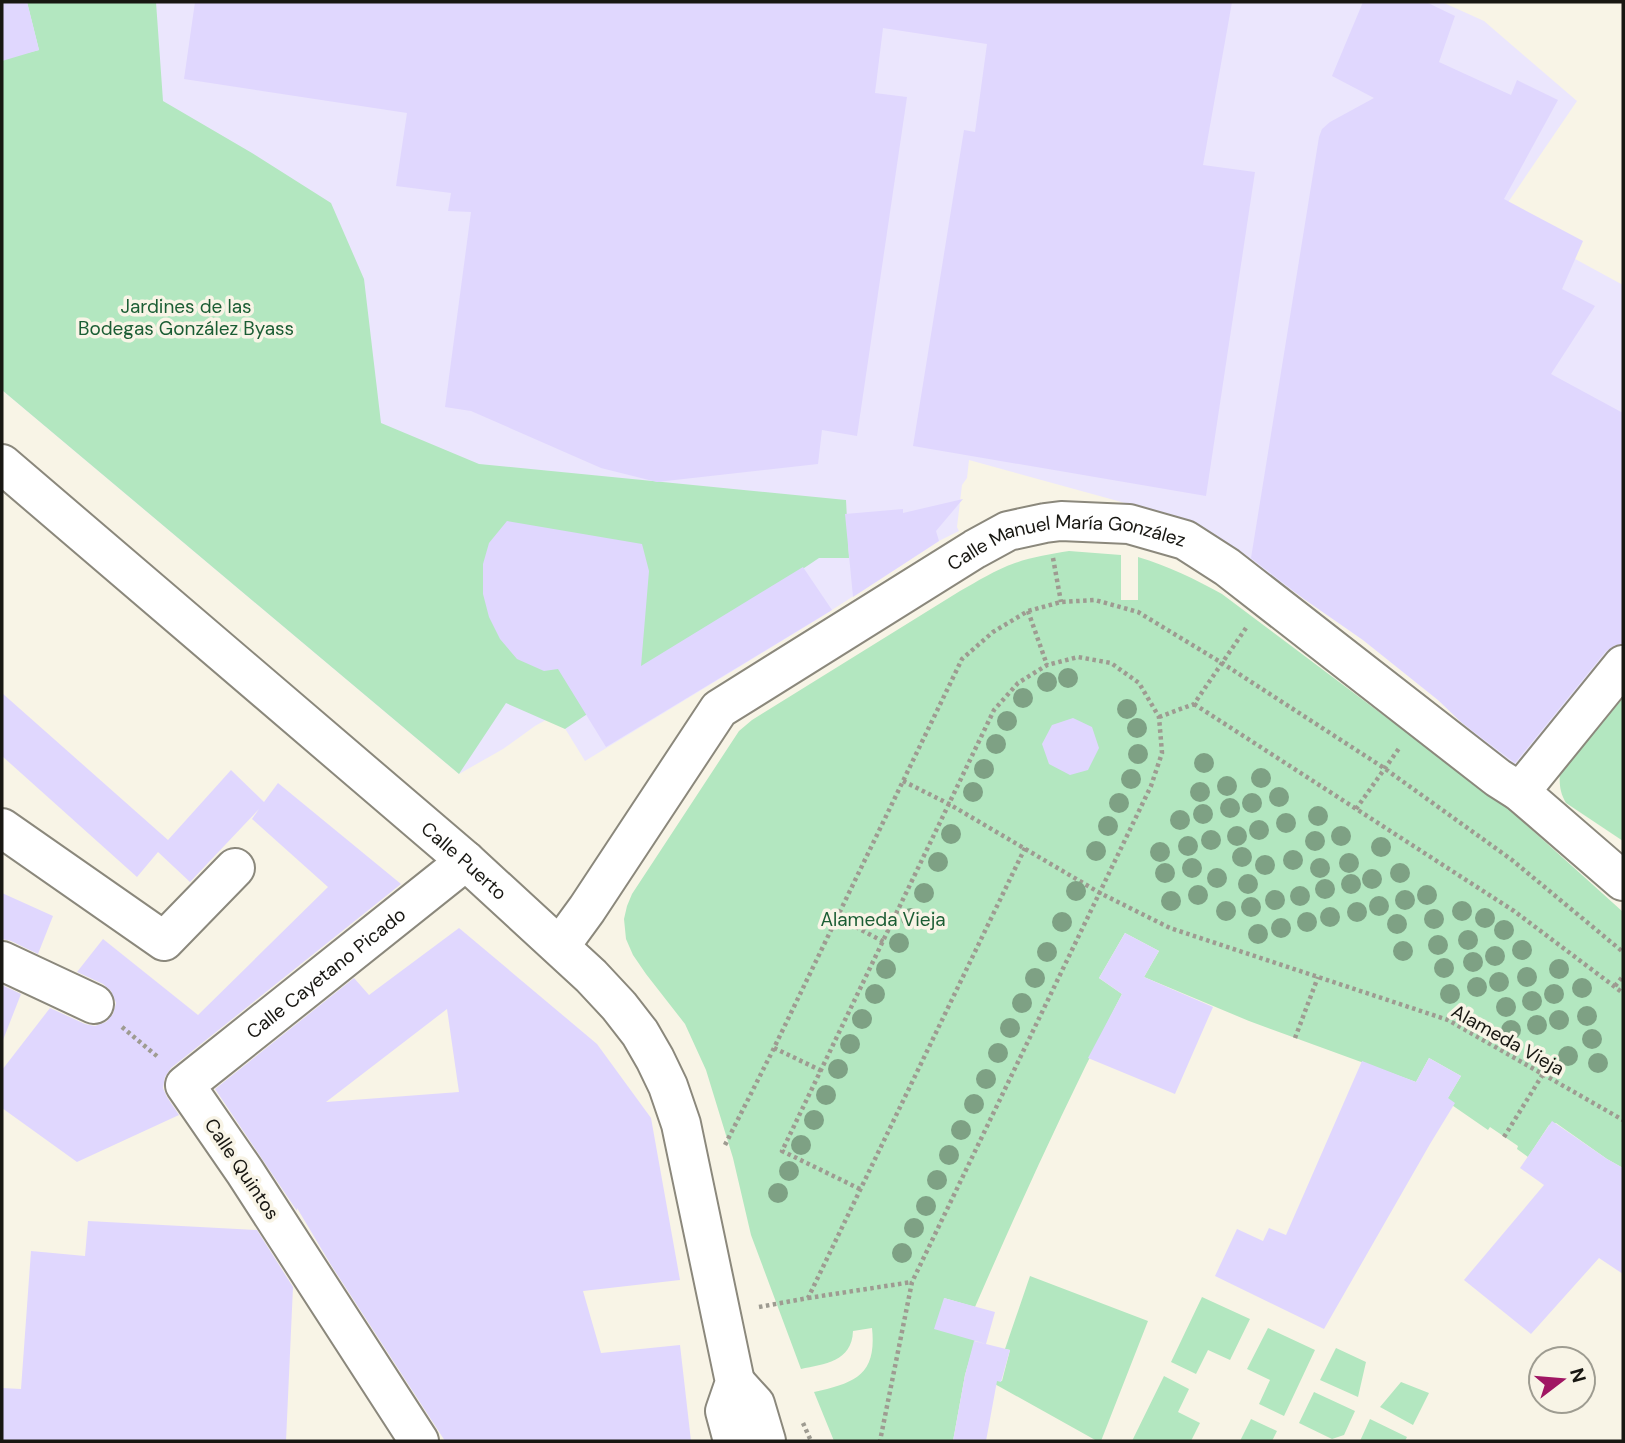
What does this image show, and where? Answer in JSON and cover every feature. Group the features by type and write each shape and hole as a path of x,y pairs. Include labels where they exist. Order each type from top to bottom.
{"street":[{"name":"Calle Puerto","path":"2,464 466,861 591,976 640,1033 668,1086 681,1124 734,1382 725,1411 733,1441"},
{"name":"Calle Manuel María González","path":"560,946 719,709 1008,531 1061,522 1129,524 1185,540 1227,567 1498,778 1520,792 1623,881"},
{"path":"1520,792 1623,665"},
{"path":"2,828 164,941 235,869"},
{"name":"Calle Cayetano Picado","path":"185,1085 466,861"},
{"path":"2,961 94,1004"},
{"name":"Calle Quintos","path":"185,1085 245,1172 419,1441"},
{"name":"Calle Puerto","path":"734,1382 755,1404 766,1441"}],"path":[{"path":"1159,717 1194,705 1267,599"},
{"path":"722,1151 962,659 993,632 1028,611 1061,602 1095,600 1139,612 1222,663 1384,768 1512,859 1623,952"},
{"path":"1028,611 1047,665"},
{"path":"860,1189 782,1151 994,710 1018,683 1047,665 1078,657 1111,663 1139,683 1159,717 1162,753 1151,786 912,1282 880,1441"},
{"path":"1194,705 1514,911 1623,993"},
{"path":"1356,809 1420,717"},
{"name":"Alameda Vieja","path":"903,781 949,804 1100,892 1170,928 1448,1020 1623,1120"},
{"path":"808,1298 1025,848"},
{"path":"837,917 884,942"},
{"path":"1615,986 1623,976"},
{"path":"1295,1038 1318,977"},
{"path":"94,1004 152,1051 185,1085"},
{"path":"774,1048 821,1072"},
{"path":"1504,1137 1543,1074"},
{"path":"750,1308 912,1282"}],"shaded area":[{"path":"2,2 1442,2 1484,21 1577,101 1498,217 1623,285 1623,653 1517,773 1438,700 1363,640 1251,562 1236,555 1194,522 969,460 967,478 962,485 957,527 959,531 821,617 585,761 558,717 553,716 459,774 2,390"}],"green space":[{"name":"Jardines de las Bodegas González Byass","path":"27,2 156,2 163,101 331,203 364,279 381,423 479,464 846,500 849,558 819,558 565,729 506,703 459,774 2,390 2,59 39,50"},
{"name":"Alameda Vieja","path":"1069,551 1121,555 1121,600 1138,600 1138,557 1181,573 1222,594 1511,811 1623,912 1623,1168 1556,1123 1549,1125 1528,1157 1517,1149 1518,1146 1490,1127 1488,1130 1446,1101 1461,1076 1429,1058 1416,1082 1249,1021 1144,977 1159,951 1125,933 1099,978 1122,994 1046,1149 975,1307 944,1298 975,1341 965,1375 953,1441 834,1441 814,1392 852,1380 867,1367 873,1344 872,1328 853,1331 848,1349 835,1360 801,1369 751,1235 733,1158 706,1070 685,1024 633,955 626,939 624,919 627,906 632,894 739,731 752,720 987,576 1021,561"},
{"path":"1623,698 1623,841 1566,803 1561,792 1560,772"},
{"path":"1030,1276 1148,1321 1101,1441 993,1383 994,1380 1002,1381 1010,1350 1005,1349"},
{"path":"1202,1297 1250,1319 1230,1360 1208,1350 1196,1374 1171,1362"},
{"path":"1268,1328 1315,1350 1284,1416 1259,1404 1270,1380 1247,1369"},
{"path":"1336,1348 1366,1362 1358,1397 1320,1380"},
{"path":"1164,1376 1189,1389 1178,1412 1200,1423 1191,1441 1132,1441"},
{"path":"1401,1382 1429,1393 1413,1425 1380,1407"},
{"path":"1314,1392 1355,1411 1344,1435 1332,1439 1299,1423"},
{"path":"1251,1419 1277,1431 1272,1441 1240,1441"},
{"path":"1370,1419 1407,1437 1405,1441 1360,1441"}],"building":[{"path":"2,2 27,2 39,50 2,61"},
{"path":"195,2 1232,2 1203,165 1255,172 1206,496 913,446 964,130 975,132 987,44 883,28 875,93 907,97 857,436 822,430 818,464 657,482 601,468 471,411 445,407 471,212 448,211 451,193 396,186 407,113 184,79"},
{"path":"1363,2 1426,2 1455,16 1439,62 1511,95 1517,80 1558,100 1504,199 1583,241 1562,289 1595,306 1551,374 1623,413 1623,644 1615,645 1606,651 1515,763 1462,723 1438,700 1363,640 1251,558 1319,137 1322,129 1330,122 1374,98 1332,76"},
{"path":"963,499 936,531 939,541 853,597 845,514 903,509 903,513"},
{"path":"507,521 642,544 649,571 641,666 803,567 832,610 606,747 558,669 544,671 517,659 500,639 489,617 483,594 483,564 489,543"},
{"path":"2,693 168,840 231,770 264,802 278,783 401,884 171,1068 165,1077 163,1088 179,1115 77,1162 2,1108 2,1070 50,1008 95,1026 106,1022 113,1014 116,1003 111,991 103,984 77,972 103,939 198,1015 328,887 252,819 259,809 190,882 158,852 137,877 2,756"},
{"path":"1073,718 1092,727 1099,748 1088,770 1070,775 1049,764 1042,744 1052,725"},
{"path":"2,893 53,916 38,954 2,939"},
{"path":"459,928 597,1044 651,1118 680,1280 583,1291 601,1353 680,1345 691,1441 445,1441 297,1208 297,1211 215,1089 354,978 369,995","holes":["447,1009 459,1092 326,1102"]},
{"path":"1125,933 1159,951 1144,977 1213,1007 1175,1094 1088,1058 1122,994 1099,978"},
{"path":"2,985 21,994 3,1040 2,1040"},
{"path":"1429,1058 1461,1076 1448,1098 1455,1103 1324,1329 1215,1276 1237,1229 1263,1241 1269,1228 1286,1235 1362,1061 1416,1082"},
{"path":"1552,1121 1623,1168 1623,1274 1599,1258 1531,1334 1464,1280 1544,1185 1520,1168"},
{"path":"88,1221 257,1230 293,1287 286,1441 2,1441 2,1388 21,1389 31,1251 85,1256"},
{"path":"944,1298 995,1312 986,1344 934,1329"},
{"path":"974,1341 1010,1350 1001,1382 997,1381 986,1441 953,1441 965,1375"}]}
